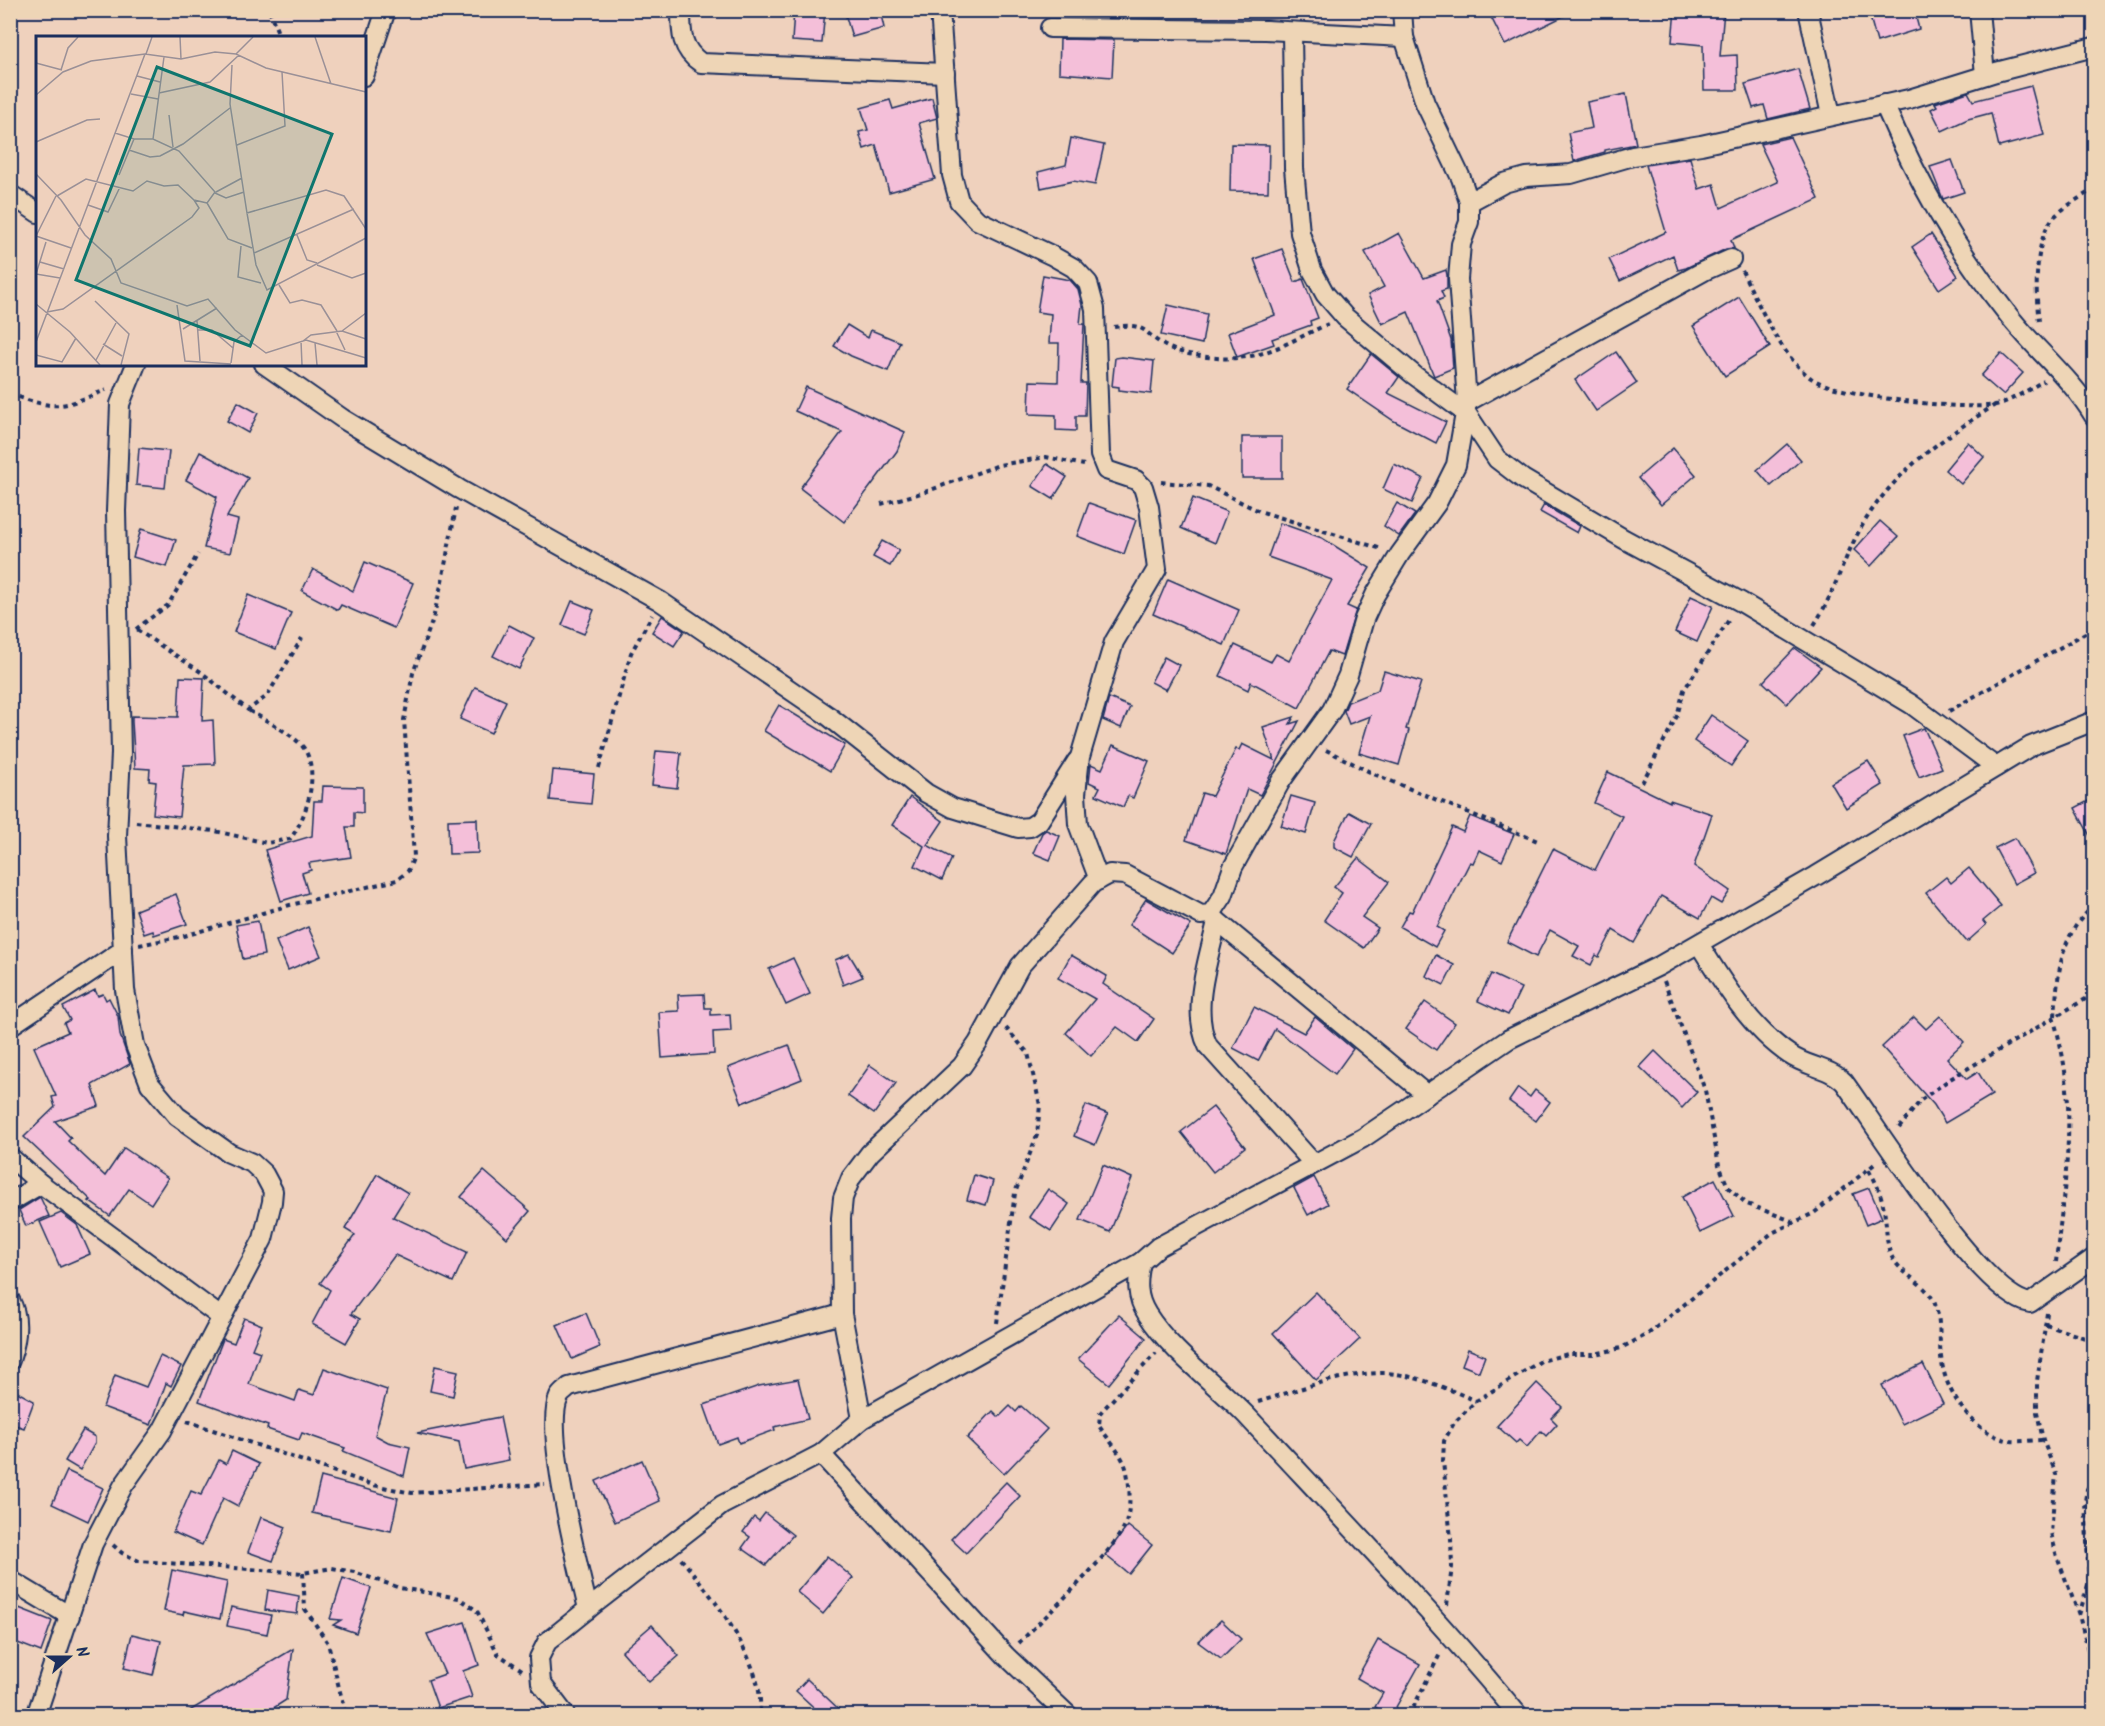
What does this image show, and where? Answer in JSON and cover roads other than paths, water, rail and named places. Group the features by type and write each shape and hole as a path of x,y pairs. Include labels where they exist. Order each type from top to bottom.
{"street":[{"path":"366,70 386,10"},
{"path":"681,10 683,44 691,56 701,63 945,74"},
{"path":"940,10 952,175 959,201 977,220 1074,268 1088,283 1095,309 1098,443 1106,470 1136,480 1143,487 1149,507 1157,569 1114,642 1080,757 1076,794 1078,824 1099,880"},
{"path":"1314,1164 1208,1046 1201,1032 1200,1016 1214,918 1233,867 1281,781 1332,710 1348,675 1364,619 1375,595 1400,554 1437,503 1456,465 1467,408 1458,279 1461,244 1468,222 1469,202 1461,178 1425,103 1404,37 1402,10"},
{"path":"1808,10 1831,115"},
{"path":"1979,10 1985,75"},
{"path":"1050,28 1292,32 1404,37"},
{"path":"1292,32 1294,168 1300,233 1312,270 1325,294 1345,316 1414,375 1467,408 1497,459 1523,479 1624,539 1741,602 1805,640 1933,720 1996,767"},
{"path":"1469,202 1504,183 1526,177 1571,174 1634,156 1701,145 1910,99 1985,75 2094,47"},
{"path":"1884,104 1911,165 1946,230 2007,315 2043,351 2082,396 2094,416"},
{"path":"10,194 36,212"},
{"path":"1467,408 1731,259"},
{"path":"267,366 343,419 459,489 660,601 827,714 926,793 953,808 1018,828 1030,827 1039,821 1080,757"},
{"path":"36,1716 99,1533 123,1486 162,1431 263,1239 273,1191 264,1174 252,1163 229,1153 177,1116 150,1084 135,1045 125,990 117,820 121,753 120,617 116,512 120,404 133,373"},
{"path":"566,1716 541,1683 538,1658 547,1642 722,1505 821,1454 862,1419 1141,1262 1158,1247 1363,1138 1488,1056 1509,1039 1699,944 2031,746 2094,721"},
{"path":"862,1419 842,1314 841,1218 843,1198 851,1178 870,1153 963,1066 1020,966 1058,920 1099,880 1110,874 1125,875 1201,915 1214,918 1426,1095"},
{"path":"1699,944 1743,1008 1769,1038 1790,1056 1836,1075 1844,1082 1886,1147 1992,1280 2020,1301 2030,1303 2094,1257"},
{"path":"10,1026 123,949"},
{"path":"10,1157 41,1184 221,1317"},
{"path":"10,1202 41,1184"},
{"path":"1141,1262 1138,1296 1146,1314 1168,1339 1239,1408 1445,1630 1519,1716"},
{"path":"10,1299 17,1314 15,1347 10,1360"},
{"path":"588,1609 561,1482 554,1423 559,1397 568,1387 842,1314"},
{"path":"821,1454 1006,1656 1069,1716"},
{"path":"10,1580 70,1616"}]}
